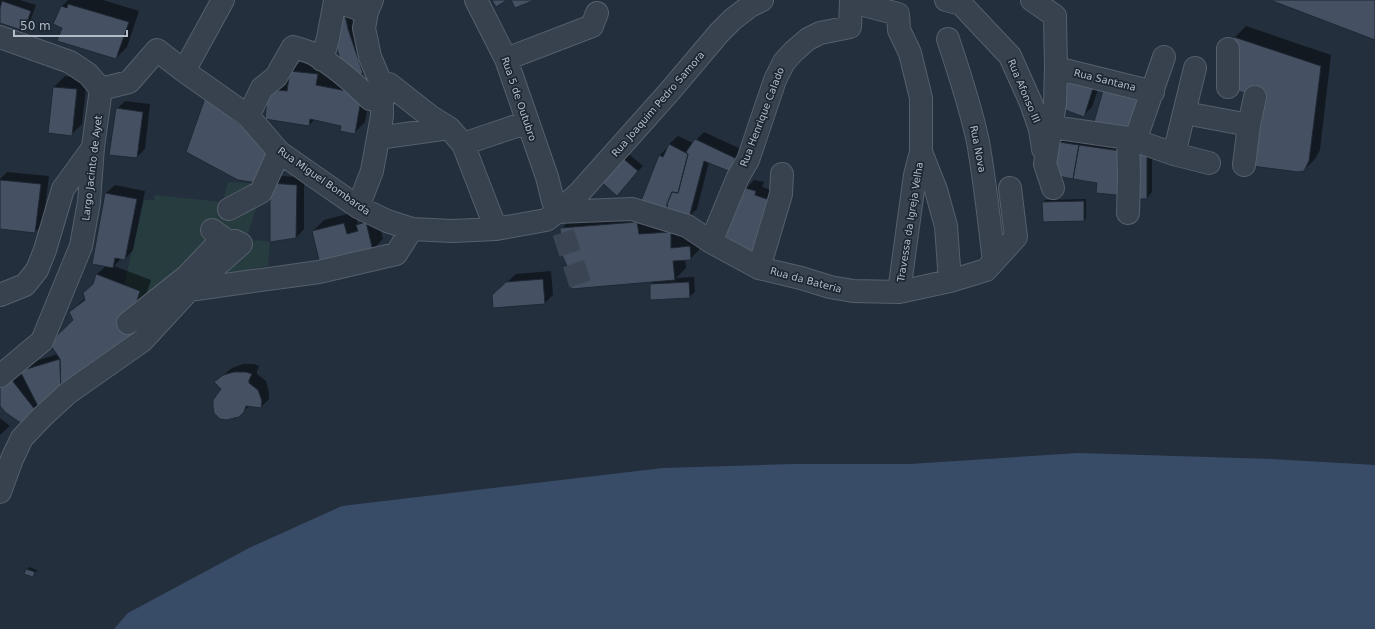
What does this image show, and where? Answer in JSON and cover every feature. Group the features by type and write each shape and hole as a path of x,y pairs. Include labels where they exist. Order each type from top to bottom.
{"street":[{"path":"184,71 223,0"},
{"name":"Rua 5 de Outubro","path":"476,0 506,59 528,122 552,211"},
{"name":"Rua Joaquim Pedro Samora","path":"552,211 579,193 670,91 719,33 733,19 750,6 762,0"},
{"name":"Rua Afonso III","path":"946,0 961,4 1010,56 1036,116 1040,129 1045,164 1053,188"},
{"path":"1032,0 1058,8 1055,103 1045,164"},
{"path":"322,60 335,1 370,6 364,28 382,116 372,171 358,207"},
{"path":"852,1 898,14 921,98 921,152 936,190 946,226 950,281"},
{"name":"Rua Henrique Calado","path":"711,242 738,177 748,160 775,80 784,62 808,39 820,33 850,27 852,1"},
{"path":"506,59 592,26 598,13"},
{"path":"0,37 70,62 88,74 101,89"},
{"name":"Rua Nova","path":"948,39 978,141 994,261"},
{"path":"248,116 262,88 276,77 293,47 313,54 351,80 376,92"},
{"name":"Rua Miguel Bombarda","path":"101,89 129,82 157,50 248,116 279,152 358,207 387,221 412,229 452,231 496,229 552,211"},
{"path":"1228,50 1228,87"},
{"path":"1128,213 1131,139 1153,92 1164,56"},
{"name":"Rua Santana","path":"1056,68 1153,92"},
{"path":"1174,154 1195,68"},
{"path":"376,92 389,84 456,136 496,229"},
{"name":"Largo Jacinto de Ayet","path":"5,372 42,341 81,246 89,202 93,147 101,89"},
{"path":"1244,165 1249,125 1255,97"},
{"path":"1184,114 1249,125"},
{"path":"378,138 456,136 528,122"},
{"path":"1052,126 1131,139 1174,154 1209,163"},
{"path":"0,295 24,285 37,270 45,250 51,225 63,189 93,147"},
{"path":"229,209 261,192 279,152"},
{"name":"Travessa da Igreja Velha","path":"900,292 915,175 921,152"},
{"path":"759,268 781,194 782,174"},
{"name":"Rua da Bateria","path":"552,211 632,209 686,226 711,242 759,268 830,287 853,291 900,292 950,281 986,270 1016,237 1010,188"},
{"path":"128,322 188,283 319,272 396,254 412,229"},
{"path":"0,492 12,458 22,438 68,392 142,341 223,238 212,230"}],"green space":[{"path":"228,182 264,184 245,243 258,240 270,242 268,266 184,282 137,336 130,323 140,291 124,285 144,200 154,200 155,195 223,202"}],"water":[{"path":"1078,453 1271,459 1375,465 1375,629 114,629 128,613 249,548 342,506 663,468 793,464 910,464"}],"building":[{"path":"492,0 507,0 496,7"},
{"path":"511,0 535,0 515,8"},
{"path":"1270,0 1375,0 1375,40"},
{"path":"2,1 31,11 24,31 0,23 0,8"},
{"path":"68,4 129,22 116,59 57,41 62,28 53,24 61,6 67,8"},
{"path":"336,14 345,15 348,29 363,73 356,77 343,69 332,32"},
{"path":"1234,37 1321,66 1309,161 1304,171 1298,172 1244,165 1255,97 1228,87 1228,49"},
{"path":"290,71 318,74 316,85 362,94 355,134 340,131 341,126 310,119 309,126 265,119 268,89 287,91"},
{"path":"1060,73 1095,82 1084,117 1057,107"},
{"path":"53,87 77,89 72,136 48,133"},
{"path":"1104,87 1144,99 1133,134 1094,122"},
{"path":"205,98 273,150 264,184 238,180 186,152"},
{"path":"116,108 143,112 137,158 109,155"},
{"path":"695,139 735,158 731,172 704,161 689,218 668,214 667,204 672,192 678,193 688,154 686,152"},
{"path":"1059,142 1079,145 1073,179 1053,175"},
{"path":"669,144 688,154 678,193 672,192 667,204 668,214 639,206 659,155 663,157"},
{"path":"1079,145 1128,152 1126,196 1096,193 1097,183 1073,179"},
{"path":"1131,152 1147,152 1147,199 1131,199"},
{"path":"618,154 638,171 617,196 597,178"},
{"path":"0,180 41,184 35,233 0,229"},
{"path":"270,183 297,185 296,238 270,242"},
{"path":"745,188 756,191 755,195 778,203 761,255 722,243"},
{"path":"105,193 137,199 125,260 115,258 113,268 92,264"},
{"path":"1084,201 1084,221 1043,222 1042,202"},
{"path":"366,222 373,251 320,264 312,231 344,223 347,234 358,231 356,225"},
{"path":"637,222 639,234 671,232 671,248 690,246 691,260 673,261 675,280 571,289 570,273 562,255 560,228"},
{"path":"96,274 140,291 130,323 137,336 61,399 60,359 49,343 73,320 69,312 85,300 83,293 93,284"},
{"path":"543,279 545,304 493,308 492,295 506,282"},
{"path":"689,282 690,298 650,300 650,284"},
{"path":"60,359 61,399 43,416 20,371"},
{"path":"234,372 246,372 252,374 249,383 258,390 262,401 261,408 246,406 244,412 239,417 226,420 220,419 214,413 213,400 221,389 214,382 223,375"},
{"path":"8,375 36,411 22,424 5,412 0,406 0,382"},
{"path":"26,569 35,572 33,577 24,574"}],"tunnel":[{"path":"553,201 580,284"}]}
